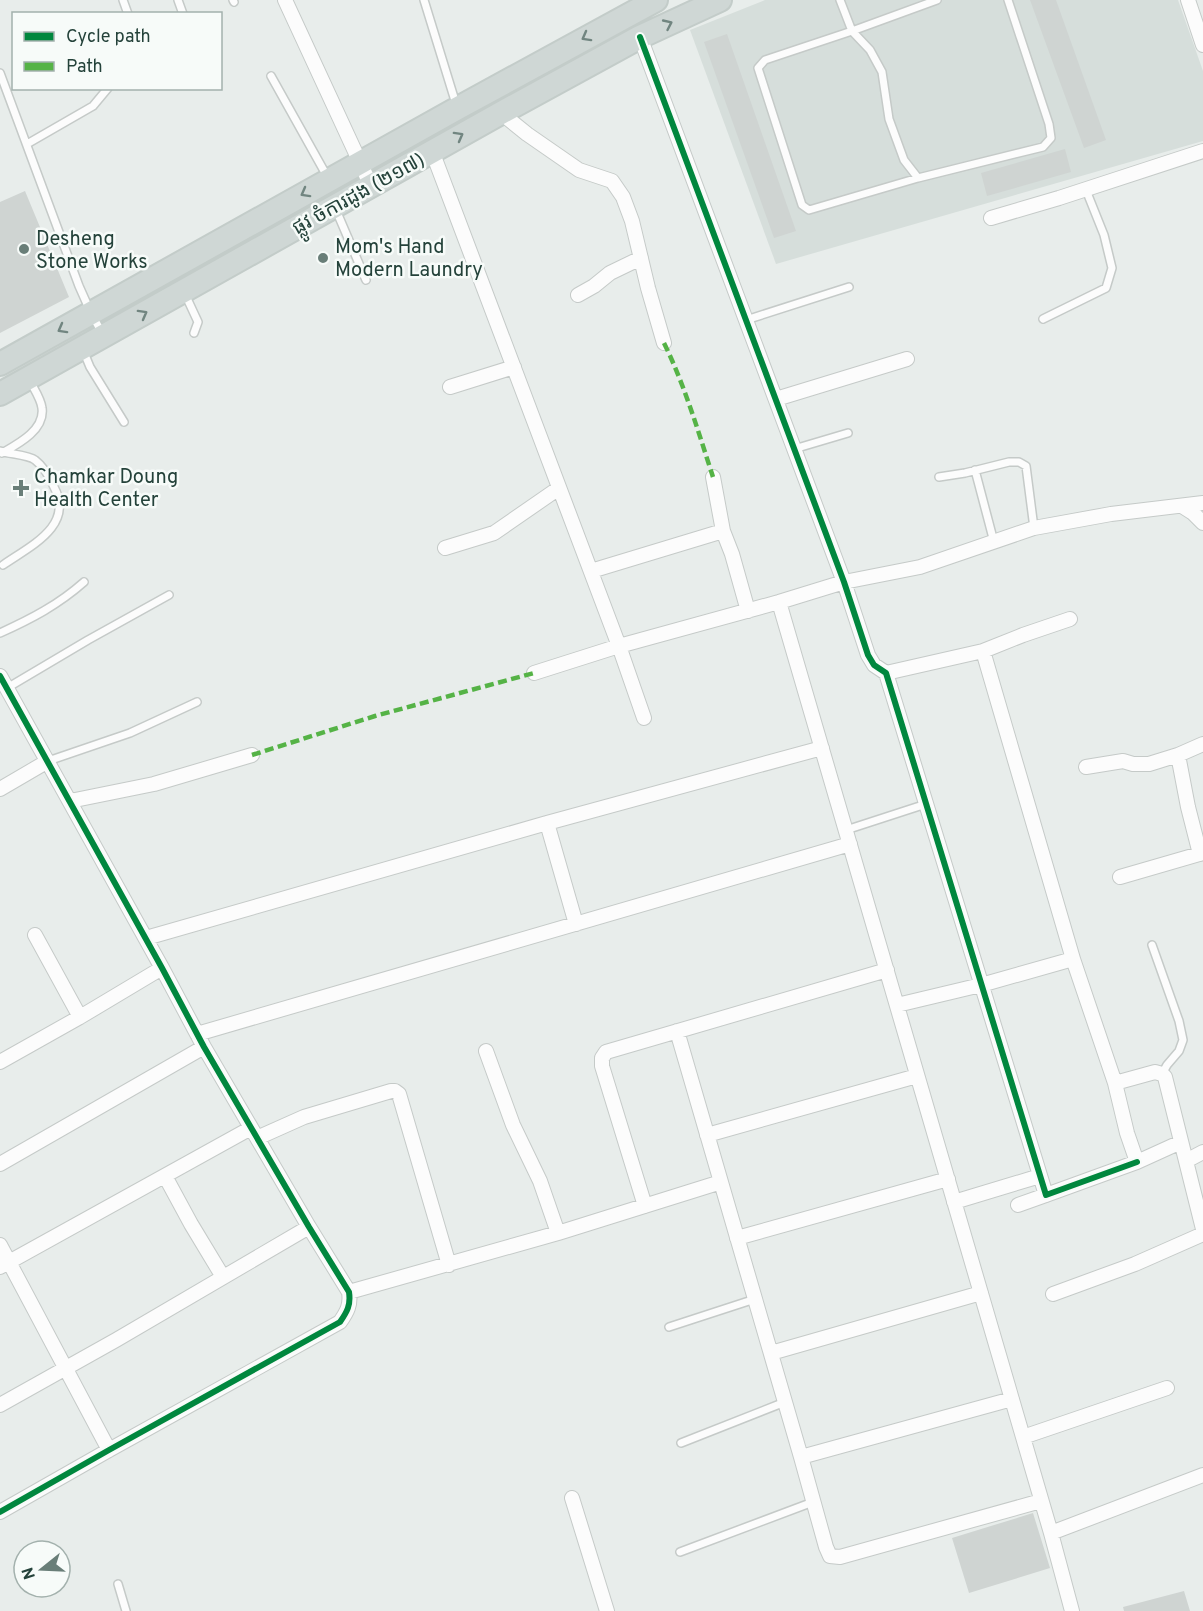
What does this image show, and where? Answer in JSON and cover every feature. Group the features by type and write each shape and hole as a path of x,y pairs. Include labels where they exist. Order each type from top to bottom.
{"main road":[{"name":"ផ្លូវ ចំការដូង (២១៧)","path":"0,394 501,113 640,37 720,0"},
{"name":"ផ្លូវ ចំការដូង (២១៧)","path":"0,364 647,2"}],"street":[{"path":"285,0 371,186"},
{"path":"1188,0 1203,45"},
{"path":"640,37 844,582 867,655 874,665 886,673 1046,1195"},
{"path":"501,113 579,170 612,181 623,197 632,221 664,343"},
{"path":"432,151 620,646 644,718"},
{"path":"991,218 1086,190 1203,151"},
{"path":"578,295 610,273 641,258"},
{"path":"776,399 907,359"},
{"path":"450,387 514,367"},
{"path":"713,477 723,531 748,611"},
{"path":"445,548 494,533 559,488"},
{"path":"534,673 844,582 920,567 1034,528 1111,514 1203,503"},
{"path":"1182,506 1203,523"},
{"path":"591,571 723,531"},
{"path":"779,602 1072,1611"},
{"path":"886,673 983,651 1070,619"},
{"path":"983,651 1073,960 1115,1083 1137,1162"},
{"path":"0,1512 339,1322 349,1308 350,1300 349,1292 204,1047 3,682"},
{"path":"1086,767 1123,761 1133,764 1149,764 1203,744"},
{"path":"146,938 546,823 822,748"},
{"path":"70,801 154,784 252,755"},
{"path":"1120,877 1202,853 1188,807 1178,755"},
{"path":"0,789 48,761"},
{"path":"546,823 576,924"},
{"path":"197,1034 850,844"},
{"path":"35,935 80,1017"},
{"path":"897,1005 1073,960"},
{"path":"2,1057 80,1017 162,968"},
{"path":"645,1206 602,1066 602,1058 606,1052 887,970"},
{"path":"677,1031 830,1556 840,1557 1041,1501"},
{"path":"0,1164 204,1047"},
{"path":"486,1051 513,1125 540,1181 558,1233"},
{"path":"1115,1083 1155,1072 1165,1077 1203,1228"},
{"path":"707,1135 918,1076"},
{"path":"5,1265 165,1176 254,1133 319,1112 397,1092 449,1265"},
{"path":"1018,1205 1137,1162 1181,1142"},
{"path":"1186,1161 1203,1152"},
{"path":"165,1176 223,1277"},
{"path":"954,1202 1040,1176"},
{"path":"737,1238 948,1179"},
{"path":"349,1292 558,1233 721,1182"},
{"path":"0,1406 309,1227"},
{"path":"1053,1294 1135,1264 1203,1234"},
{"path":"0,1245 5,1265 109,1450"},
{"path":"771,1353 981,1293"},
{"path":"1023,1437 1167,1388"},
{"path":"801,1457 1012,1399"},
{"path":"1051,1533 1203,1474"},
{"path":"572,1498 607,1611"}],"lane":[{"path":"424,0 458,108"},
{"path":"840,0 852,31 870,50 882,72 889,119 904,160 918,178"},
{"path":"937,0 765,60 758,68 802,205 810,210 918,178 1043,147 1051,138 1049,124 1008,0"},
{"path":"0,73 79,286 103,336"},
{"path":"271,76 329,180"},
{"path":"27,144 93,106 106,90"},
{"path":"1042,319 1106,288 1112,268 1104,236 1086,190"},
{"path":"334,206 366,280"},
{"path":"746,320 849,287"},
{"path":"183,291 198,322 194,333"},
{"path":"82,348 90,367 124,422"},
{"path":"1,453 32,434 41,420 42,407 28,378"},
{"path":"794,449 848,432"},
{"path":"1,453 34,459 60,497 60,514 47,535 3,565"},
{"path":"939,477 1009,462 1019,462 1026,466 1034,528"},
{"path":"975,470 994,542"},
{"path":"0,633 30,619 66,597 84,582"},
{"path":"3,682 88,640 169,595"},
{"path":"48,761 130,732 197,702"},
{"path":"846,830 926,804"},
{"path":"1152,945 1179,1021 1183,1040 1179,1051 1162,1074"},
{"path":"669,1327 755,1299"},
{"path":"681,1443 785,1402"},
{"path":"680,1552 813,1502"},
{"path":"118,1584 126,1611"}],"shaded area":[{"path":"765,0 1178,0 1203,71 1203,141 776,264 690,30"}],"building":[{"path":"1030,0 1056,0 1106,140 1084,148"},
{"path":"727,34 796,231 774,238 704,42"},
{"path":"1065,149 1071,172 987,196 981,173"},
{"name":"Desheng Stone Works","path":"25,191 69,297 0,333 0,202"},
{"path":"1033,1513 1050,1568 969,1593 952,1538"},
{"path":"1184,1591 1190,1611 1124,1611 1123,1607"}],"marked path":[{"path":"664,343 685,392 713,477"},
{"path":"252,755 375,716 534,673"}],"cycle path":[{"path":"640,37 844,582 868,655 874,665 886,673 1046,1195 1137,1162"},
{"path":"0,676 204,1047 349,1292 348,1308 340,1322 0,1512"}],"place":[{"name":"Desheng Stone Works","path":"24,249"},
{"name":"Mom's Hand Modern Laundry","path":"323,258"},
{"name":"Chamkar Doung Health Center","path":"21,488"}]}
